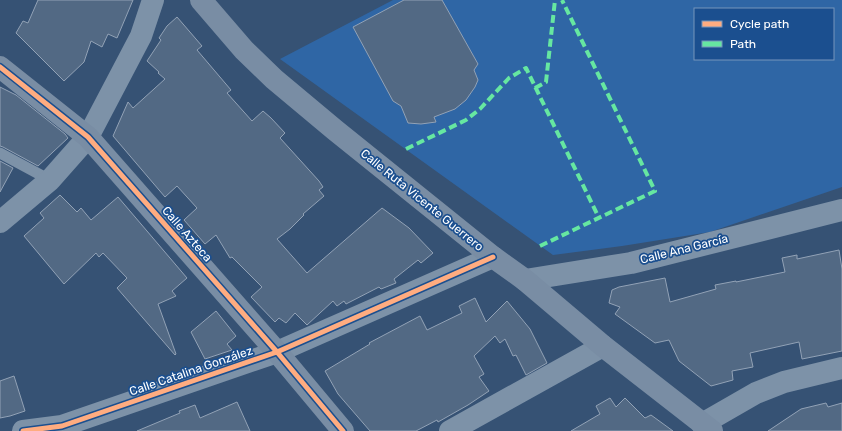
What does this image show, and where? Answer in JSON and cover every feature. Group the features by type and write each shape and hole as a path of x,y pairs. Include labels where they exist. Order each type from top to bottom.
{"main road":[{"name":"Calle Ruta Vicente Guerrero","path":"201,0 244,50 274,79 492,257 525,280 603,346 707,428"},
{"name":"Calle Azteca","path":"0,67 88,137 277,352 343,431"}],"street":[{"path":"0,222 50,180 88,137 141,36 153,0"},
{"name":"Calle Ana García","path":"525,280 631,263 842,210"},
{"name":"Calle Catalina González","path":"23,431 63,428 277,352 492,257"},
{"path":"450,431 603,346"},
{"path":"707,428 756,393 784,382 842,368"}],"lane":[{"path":"0,153 50,180"}],"shaded area":[{"path":"393,0 842,0 842,187 710,232 553,255 280,59"}],"building":[{"path":"38,0 133,0 117,38 108,34 102,47 91,41 84,62 64,81 16,33 23,21 28,23"},
{"path":"404,0 442,0 478,64 474,70 478,80 466,100 455,109 434,117 436,122 421,124 408,123 401,106 393,101 353,27"},
{"path":"177,17 202,46 197,50 231,90 227,93 252,121 263,111 271,118 285,133 280,138 323,187 319,190 324,196 303,214 304,215 290,229 277,239 307,273 382,208 409,228 433,253 421,263 418,260 394,279 396,283 381,289 379,287 346,304 344,301 337,306 333,301 307,325 295,313 286,323 279,318 275,322 251,297 262,287 232,257 230,258 216,235 205,244 184,220 197,208 177,186 165,197 113,136 128,102 133,108 165,79 147,61 161,40 159,38 167,26"},
{"path":"0,87 16,95 68,138 38,166 0,146"},
{"path":"0,161 13,168 0,192"},
{"path":"60,195 77,212 81,208 91,220 118,197 187,278 172,291 176,296 158,304 176,354 175,355 117,288 127,278 103,253 99,257 96,253 64,284 24,236 44,218 40,213"},
{"path":"839,250 842,269 842,351 802,359 799,342 750,353 753,367 732,371 733,380 711,386 679,361 669,340 655,343 615,314 620,307 609,303 612,290 619,287 665,278 670,302 716,289 715,285 785,272 782,258 797,255 797,259"},
{"path":"475,298 486,322 507,301 530,329 547,363 526,375 516,355 513,356 505,339 500,343 495,336 474,356 484,374 479,377 489,391 438,422 437,420 416,431 370,431 338,394 325,371 370,344 369,343 420,316 427,330 462,313 459,306"},
{"path":"216,311 236,336 227,344 232,350 205,359 191,332"},
{"path":"14,376 25,411 0,418 0,381"},
{"path":"610,398 616,407 625,398 645,418 651,415 673,431 571,431 600,414 596,406"},
{"path":"237,402 250,431 137,431 195,405 200,418"},
{"path":"826,403 828,407 842,403 842,431 768,431 801,409"}],"marked path":[{"path":"535,88 546,82 555,0"},
{"path":"540,246 655,191 562,0"},
{"path":"406,149 466,120 480,109 509,78 526,68 599,218"}],"cycle path":[{"path":"0,67 88,137 277,352 343,431"},
{"path":"23,431 62,426 277,352 493,257"}]}
